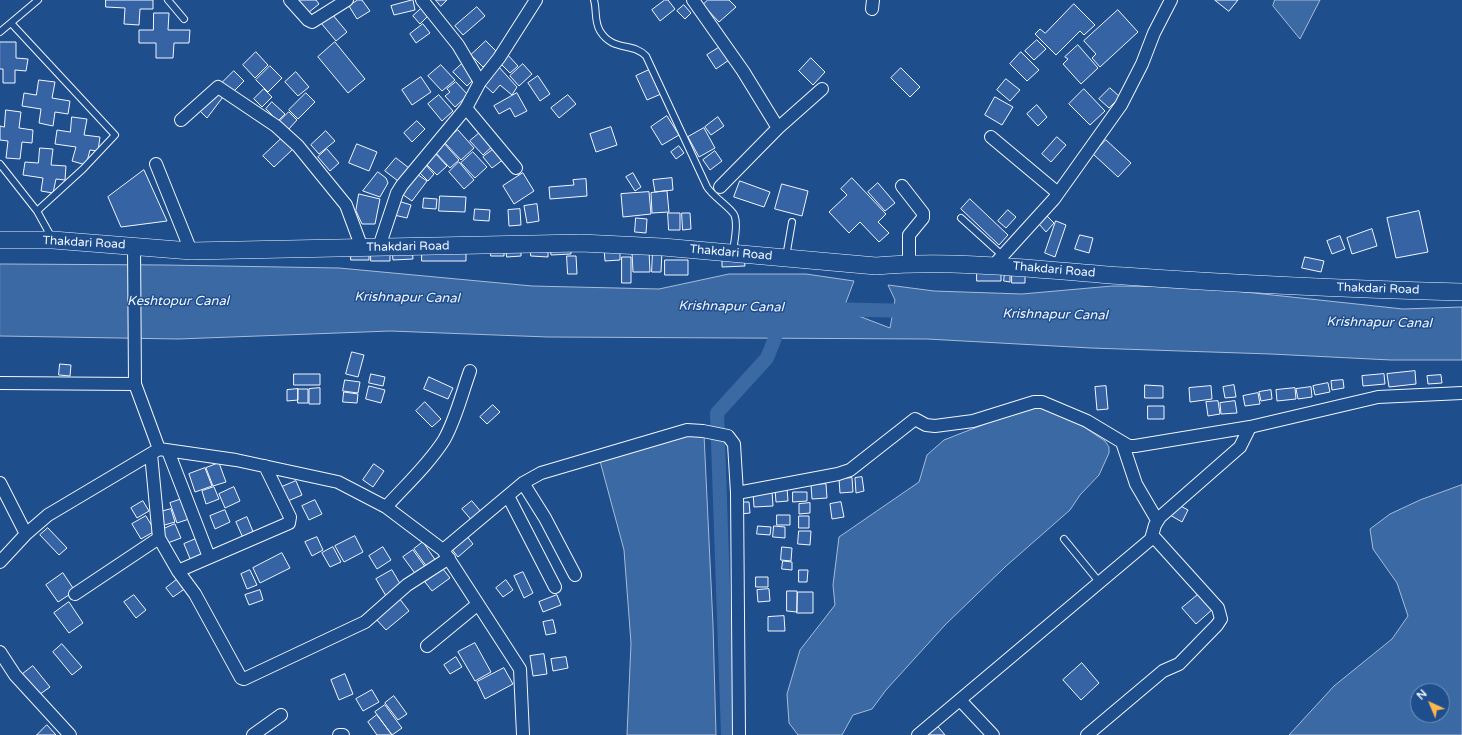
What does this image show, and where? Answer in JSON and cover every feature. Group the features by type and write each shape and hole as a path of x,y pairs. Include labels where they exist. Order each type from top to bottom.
{"street":[{"path":"290,0 308,20 312,22 347,0"},
{"path":"422,0 458,45 480,82"},
{"path":"370,247 397,193 466,108 480,82 499,58 536,0"},
{"path":"692,0 743,71 778,128"},
{"path":"999,261 1058,193 1121,105 1142,64 1154,33 1171,0"},
{"path":"180,120 218,87 276,126 298,146 339,194 370,247"},
{"path":"720,187 778,128 822,89"},
{"path":"466,108 516,168"},
{"path":"991,137 1058,193"},
{"path":"156,164 192,251"},
{"path":"902,186 923,213 923,218 909,235 909,263"},
{"name":"Thakdari Road","path":"0,240 53,240 135,254 192,251 581,243 663,247 876,266 909,263 999,261 1124,276 1354,289 1462,292"},
{"path":"135,254 135,384 159,451 208,558"},
{"path":"386,507 427,462 444,439 451,425 470,371"},
{"path":"0,382 135,384"},
{"path":"737,493 838,474 850,470 915,419 926,425 935,426 973,421 1034,402 1049,403 1087,421 1129,446 1136,446 1250,427 1370,399 1462,393"},
{"path":"918,735 1100,583 1153,536 1157,520 1240,447 1250,427"},
{"path":"159,451 159,538 178,571 195,594 241,678 244,679 365,622 407,585 446,554 523,483 541,473 687,430 728,436 734,444 737,493 739,735"},
{"path":"1122,442 1136,484 1157,520"},
{"path":"0,562 26,534 48,515 159,451 236,460 338,482 386,507 446,554 520,669 523,735"},
{"path":"178,571 290,520 265,466"},
{"path":"0,483 26,534"},
{"path":"523,483 545,518 575,575"},
{"path":"508,496 555,587"},
{"path":"1087,735 1164,671 1179,664 1221,619 1218,608 1153,536"},
{"path":"75,594 159,538"},
{"path":"427,646 478,604"},
{"path":"0,652 15,675 70,735"},
{"path":"960,700 993,735"},
{"path":"253,735 281,715"}],"lane":[{"path":"0,32 38,0"},
{"path":"168,0 184,19"},
{"path":"594,0 596,21 600,30 608,40 617,45 639,51 646,56 707,187 717,200 733,212 736,222 732,253"},
{"path":"11,23 115,135 83,169 37,211"},
{"path":"0,164 37,211 53,240"},
{"path":"961,218 999,261"},
{"path":"786,258 792,222"},
{"path":"1064,538 1100,583"}],"water":[{"path":"1275,0 1320,0 1300,39 1273,6"},
{"name":"Keshtopur Canal","path":"0,264 339,268 532,286 659,289 729,274 806,274 854,281 843,310 890,328 895,300 888,285 934,291 1022,294 1112,286 1198,287 1403,309 1462,307 1462,360 1391,360 1091,348 927,339 548,337 390,331 178,339 0,336"},
{"path":"1043,406 1075,421 1105,441 1109,447 1109,453 1099,475 1080,495 1070,510 1005,567 945,625 886,690 872,709 853,715 842,735 798,735 789,723 787,694 800,650 835,605 833,585 839,537 919,482 927,455 944,440 1023,409"},
{"path":"687,433 704,435 713,625 716,735 627,735 631,643 624,550 600,461"},
{"path":"1462,485 1462,735 1289,735 1334,686 1392,639 1408,616 1397,583 1373,549 1370,529 1390,514 1420,500"}],"building":[{"path":"106,0 153,0 153,9 140,9 139,25 124,24 125,8 106,7"},
{"path":"296,0 316,0 319,4 308,13"},
{"path":"358,0 362,0 370,11 357,19 349,6"},
{"path":"413,0 415,10 394,15 391,6"},
{"path":"436,0 447,0 441,6"},
{"path":"665,0 668,0 675,9 660,21 652,10"},
{"path":"708,0 729,0 736,7 719,22 703,5"},
{"path":"1215,0 1238,0 1229,11"},
{"path":"1074,4 1095,25 1084,35 1080,31 1056,55 1035,34 1040,29 1045,33"},
{"path":"684,5 691,13 685,19 677,11"},
{"path":"423,7 429,15 420,24 413,16"},
{"path":"477,7 485,16 463,35 455,26"},
{"path":"1118,10 1138,32 1100,67 1092,58 1096,54 1084,41"},
{"path":"154,13 169,13 168,30 190,30 189,43 174,43 173,58 156,58 156,43 139,43 139,30 153,30"},
{"path":"332,14 347,32 336,41 321,23"},
{"path":"423,24 430,33 416,43 410,34"},
{"path":"1037,40 1046,49 1034,60 1025,51"},
{"path":"486,41 498,53 483,67 471,55"},
{"path":"0,42 16,42 16,58 28,59 26,71 15,70 15,83 3,83 3,69 0,69"},
{"path":"335,42 365,79 348,93 318,57"},
{"path":"1078,45 1098,68 1081,84 1063,64 1068,59 1065,57"},
{"path":"720,47 729,60 716,69 707,55"},
{"path":"256,52 268,65 255,78 243,65"},
{"path":"1021,52 1039,70 1027,81 1010,64"},
{"path":"506,53 518,66 510,73 498,61"},
{"path":"811,58 825,72 813,85 799,71"},
{"path":"463,63 476,77 467,86 453,72"},
{"path":"523,64 532,74 519,86 510,76"},
{"path":"441,65 455,80 442,91 428,76"},
{"path":"497,65 517,87 512,95 500,85 493,93 482,83"},
{"path":"270,66 282,78 268,92 256,80"},
{"path":"901,68 920,87 910,97 891,78"},
{"path":"649,70 661,94 647,100 636,76"},
{"path":"234,71 244,81 232,93 222,83"},
{"path":"296,72 309,87 298,96 285,82"},
{"path":"538,76 550,94 540,101 528,83"},
{"path":"421,77 431,92 412,105 402,90"},
{"path":"1006,79 1020,90 1010,101 997,90"},
{"path":"39,80 55,82 52,98 70,101 68,114 55,112 53,126 39,123 41,109 22,106 24,93 36,95"},
{"path":"456,82 468,95 455,107 445,96 450,92 447,89"},
{"path":"1110,88 1120,97 1109,108 1099,99"},
{"path":"215,89 223,97 207,118 196,107"},
{"path":"264,89 272,97 262,107 254,99"},
{"path":"1084,89 1105,111 1090,125 1069,104"},
{"path":"306,93 315,102 298,119 289,110"},
{"path":"517,93 527,111 515,117 510,108 499,114 494,106"},
{"path":"439,95 453,111 442,121 428,104"},
{"path":"568,95 576,104 559,118 551,108"},
{"path":"995,97 1013,107 1002,125 985,115"},
{"path":"272,102 285,114 278,121 266,109"},
{"path":"1037,105 1047,117 1038,126 1027,114"},
{"path":"6,110 21,112 19,128 33,130 32,143 22,142 20,159 6,158 8,141 0,140 0,126 4,127"},
{"path":"289,112 297,120 288,130 279,122"},
{"path":"667,116 679,135 662,145 651,127"},
{"path":"72,117 87,119 84,135 100,137 98,151 90,150 86,165 72,161 76,147 55,144 57,130 70,132"},
{"path":"718,117 724,126 711,135 705,127"},
{"path":"417,121 425,129 412,142 404,133"},
{"path":"611,127 617,145 596,152 590,134"},
{"path":"704,128 715,148 699,157 688,137"},
{"path":"458,130 474,148 461,160 444,142"},
{"path":"483,130 495,144 483,155 470,141"},
{"path":"326,131 335,141 319,154 311,145"},
{"path":"1057,137 1066,145 1051,162 1042,154"},
{"path":"282,138 293,149 274,167 263,156"},
{"path":"1106,140 1131,163 1118,177 1093,154"},
{"path":"442,141 459,160 450,168 433,150"},
{"path":"357,144 377,152 369,171 349,163"},
{"path":"679,146 684,153 676,159 671,152"},
{"path":"40,148 53,149 51,165 66,166 65,180 56,179 53,193 41,191 43,178 23,175 25,162 38,163"},
{"path":"495,148 504,159 492,168 483,157"},
{"path":"327,149 339,163 330,171 318,157"},
{"path":"715,151 722,161 710,170 703,160"},
{"path":"434,152 447,166 437,175 424,162"},
{"path":"473,152 487,167 475,178 461,163"},
{"path":"396,158 409,168 398,181 385,171"},
{"path":"459,162 474,180 464,189 449,172"},
{"path":"424,163 434,174 428,181 417,170"},
{"path":"144,170 167,221 121,227 108,197"},
{"path":"378,172 386,178 388,183 380,197 363,191"},
{"path":"414,172 427,181 412,201 399,192"},
{"path":"523,173 534,191 514,204 503,186"},
{"path":"633,173 641,187 635,191 626,177"},
{"path":"672,178 673,190 655,192 653,180"},
{"path":"852,178 886,214 878,222 889,233 879,242 860,222 849,233 829,212 847,195 841,189"},
{"path":"586,179 587,196 550,199 549,187 574,185 573,180"},
{"path":"740,181 770,192 764,207 734,197"},
{"path":"878,183 895,203 885,211 868,192"},
{"path":"782,184 808,191 802,216 775,209"},
{"path":"667,191 669,212 652,213 651,193"},
{"path":"649,192 651,214 623,217 621,194"},
{"path":"359,194 380,199 375,224 362,224 356,211"},
{"path":"440,196 466,197 465,212 439,211"},
{"path":"424,198 437,199 436,209 423,208"},
{"path":"970,199 1008,235 999,245 961,209"},
{"path":"398,201 411,205 407,218 394,215"},
{"path":"537,204 539,221 527,223 524,206"},
{"path":"475,209 490,210 489,221 474,220"},
{"path":"520,209 521,225 509,226 508,210"},
{"path":"1008,210 1016,217 1006,228 998,221"},
{"path":"1419,211 1428,252 1396,258 1387,218"},
{"path":"668,213 680,213 680,230 669,230"},
{"path":"682,213 690,213 691,229 683,230"},
{"path":"1047,216 1054,223 1046,232 1039,224"},
{"path":"636,218 647,219 646,233 635,232"},
{"path":"1056,221 1066,225 1055,257 1045,253"},
{"path":"1372,229 1377,246 1352,254 1347,238"},
{"path":"1080,235 1093,238 1089,253 1075,249"},
{"path":"1340,236 1345,249 1332,254 1327,241"},
{"path":"571,245 571,254 551,255 550,246"},
{"path":"491,246 504,246 504,256 491,256"},
{"path":"506,246 521,246 521,256 507,257"},
{"path":"422,247 466,248 466,261 422,261"},
{"path":"531,247 548,247 548,257 531,256"},
{"path":"412,248 413,259 393,260 392,249"},
{"path":"620,248 620,260 605,261 604,249"},
{"path":"371,250 390,250 390,261 371,261"},
{"path":"653,250 662,251 661,272 652,272"},
{"path":"351,251 369,251 369,260 351,260"},
{"path":"649,251 650,272 633,272 632,252"},
{"path":"567,256 576,256 577,274 568,274"},
{"path":"744,256 745,266 722,267 722,257"},
{"path":"622,257 631,257 631,283 622,283"},
{"path":"1305,257 1324,261 1321,272 1302,268"},
{"path":"665,260 688,260 688,275 665,275"},
{"path":"977,270 1001,270 1001,281 977,281"},
{"path":"1005,272 1010,272 1010,282 1004,281"},
{"path":"1012,275 1025,275 1025,283 1012,283"},
{"path":"352,352 364,355 358,377 346,374"},
{"path":"60,364 71,365 70,376 59,375"},
{"path":"1415,371 1416,384 1389,387 1387,374"},
{"path":"294,374 320,374 320,385 294,385"},
{"path":"371,374 385,377 383,386 369,383"},
{"path":"1384,374 1385,384 1363,386 1362,376"},
{"path":"1441,375 1442,383 1428,384 1427,376"},
{"path":"429,377 453,388 448,399 424,389"},
{"path":"345,380 360,382 358,393 343,391"},
{"path":"1343,380 1344,388 1332,390 1331,381"},
{"path":"1328,383 1330,392 1315,395 1313,386"},
{"path":"1145,385 1163,386 1163,398 1145,398"},
{"path":"1234,385 1236,397 1225,398 1223,387"},
{"path":"369,386 385,390 381,403 366,399"},
{"path":"1106,386 1108,409 1097,410 1095,387"},
{"path":"1211,386 1212,399 1190,402 1189,388"},
{"path":"1311,387 1312,397 1298,399 1296,389"},
{"path":"320,388 320,404 309,404 309,389"},
{"path":"1295,388 1296,399 1277,401 1276,390"},
{"path":"298,389 308,389 308,403 298,403"},
{"path":"298,389 298,400 287,401 287,390"},
{"path":"1271,390 1272,399 1261,401 1259,392"},
{"path":"344,392 358,394 357,403 343,402"},
{"path":"1258,393 1260,404 1245,406 1243,396"},
{"path":"1218,401 1220,414 1208,416 1206,402"},
{"path":"1235,401 1237,413 1221,414 1220,403"},
{"path":"425,402 441,419 432,427 416,411"},
{"path":"493,405 500,412 487,424 480,417"},
{"path":"1148,406 1164,406 1164,419 1148,419"},
{"path":"219,463 226,482 213,486 206,468"},
{"path":"374,464 384,471 373,487 363,480"},
{"path":"205,468 212,486 195,492 189,474"},
{"path":"862,477 864,491 856,493 855,478"},
{"path":"852,478 853,492 840,493 839,479"},
{"path":"296,481 302,495 283,503 277,489"},
{"path":"826,484 827,498 812,499 811,485"},
{"path":"214,487 219,499 206,504 202,491"},
{"path":"234,487 240,501 225,508 219,494"},
{"path":"787,488 788,501 776,502 775,489"},
{"path":"772,491 773,506 754,507 753,492"},
{"path":"793,492 807,492 807,501 793,502"},
{"path":"182,499 189,519 177,523 170,503"},
{"path":"315,500 322,514 309,520 302,506"},
{"path":"143,501 149,511 137,518 131,508"},
{"path":"472,501 482,513 473,522 462,509"},
{"path":"740,502 749,502 750,513 740,514"},
{"path":"841,502 844,517 832,519 830,504"},
{"path":"810,503 810,513 799,514 799,504"},
{"path":"1177,504 1188,510 1182,522 1170,515"},
{"path":"171,509 175,522 161,526 157,513"},
{"path":"225,510 230,522 215,529 210,516"},
{"path":"777,515 790,515 790,525 777,525"},
{"path":"146,516 155,531 141,539 132,524"},
{"path":"799,516 809,516 809,528 799,528"},
{"path":"247,517 254,534 243,538 236,522"},
{"path":"175,524 181,538 165,544 159,531"},
{"path":"758,526 771,527 770,535 757,534"},
{"path":"774,526 785,527 785,538 773,537"},
{"path":"48,528 67,548 59,555 40,535"},
{"path":"799,531 811,531 810,545 798,544"},
{"path":"466,535 473,544 458,557 451,548"},
{"path":"355,536 363,552 344,562 335,546"},
{"path":"317,537 323,550 312,556 305,542"},
{"path":"198,538 205,556 191,561 184,544"},
{"path":"423,542 436,561 427,567 414,549"},
{"path":"333,547 341,562 330,567 322,553"},
{"path":"383,547 391,560 377,569 369,556"},
{"path":"782,547 792,548 791,561 781,560"},
{"path":"413,550 426,568 417,576 403,557"},
{"path":"282,553 290,568 260,583 253,568"},
{"path":"783,561 792,562 792,570 782,569"},
{"path":"443,569 450,578 432,591 425,582"},
{"path":"250,570 257,585 247,589 241,574"},
{"path":"392,570 402,587 386,596 376,579"},
{"path":"799,570 808,570 807,582 799,582"},
{"path":"523,572 533,593 524,598 514,576"},
{"path":"63,573 75,591 58,602 46,585"},
{"path":"756,577 768,577 768,587 756,587"},
{"path":"179,578 186,588 173,597 166,588"},
{"path":"506,580 513,590 503,597 496,588"},
{"path":"769,589 770,601 758,602 757,590"},
{"path":"260,590 263,600 249,605 245,595"},
{"path":"787,591 797,591 797,612 787,611"},
{"path":"798,592 813,592 813,613 797,613"},
{"path":"1200,593 1214,608 1196,624 1182,608"},
{"path":"134,595 146,610 136,618 124,602"},
{"path":"557,595 561,605 543,612 539,602"},
{"path":"399,598 409,611 386,630 375,618"},
{"path":"69,602 83,623 69,633 54,613"},
{"path":"784,616 785,631 768,631 768,617"},
{"path":"553,620 556,633 546,635 543,622"},
{"path":"475,643 491,672 475,681 458,652"},
{"path":"62,644 82,667 72,675 53,652"},
{"path":"544,654 547,674 533,676 530,656"},
{"path":"456,657 462,667 450,674 444,665"},
{"path":"566,657 568,668 553,671 551,659"},
{"path":"1082,663 1099,683 1081,700 1063,680"},
{"path":"33,666 50,687 36,697 20,676"},
{"path":"504,668 513,684 485,699 477,682"},
{"path":"345,674 353,694 339,700 331,680"},
{"path":"372,690 379,702 363,711 356,699"},
{"path":"394,696 407,714 398,720 385,703"},
{"path":"385,705 402,728 392,735 375,712"},
{"path":"377,715 392,735 377,735 368,722"},
{"path":"935,723 945,735 921,735"},
{"path":"47,725 56,735 37,735"}],"waterway":[{"name":"Krishnapur Canal","path":"825,309 912,311"},
{"path":"728,735 717,413 767,358 775,338"}]}
